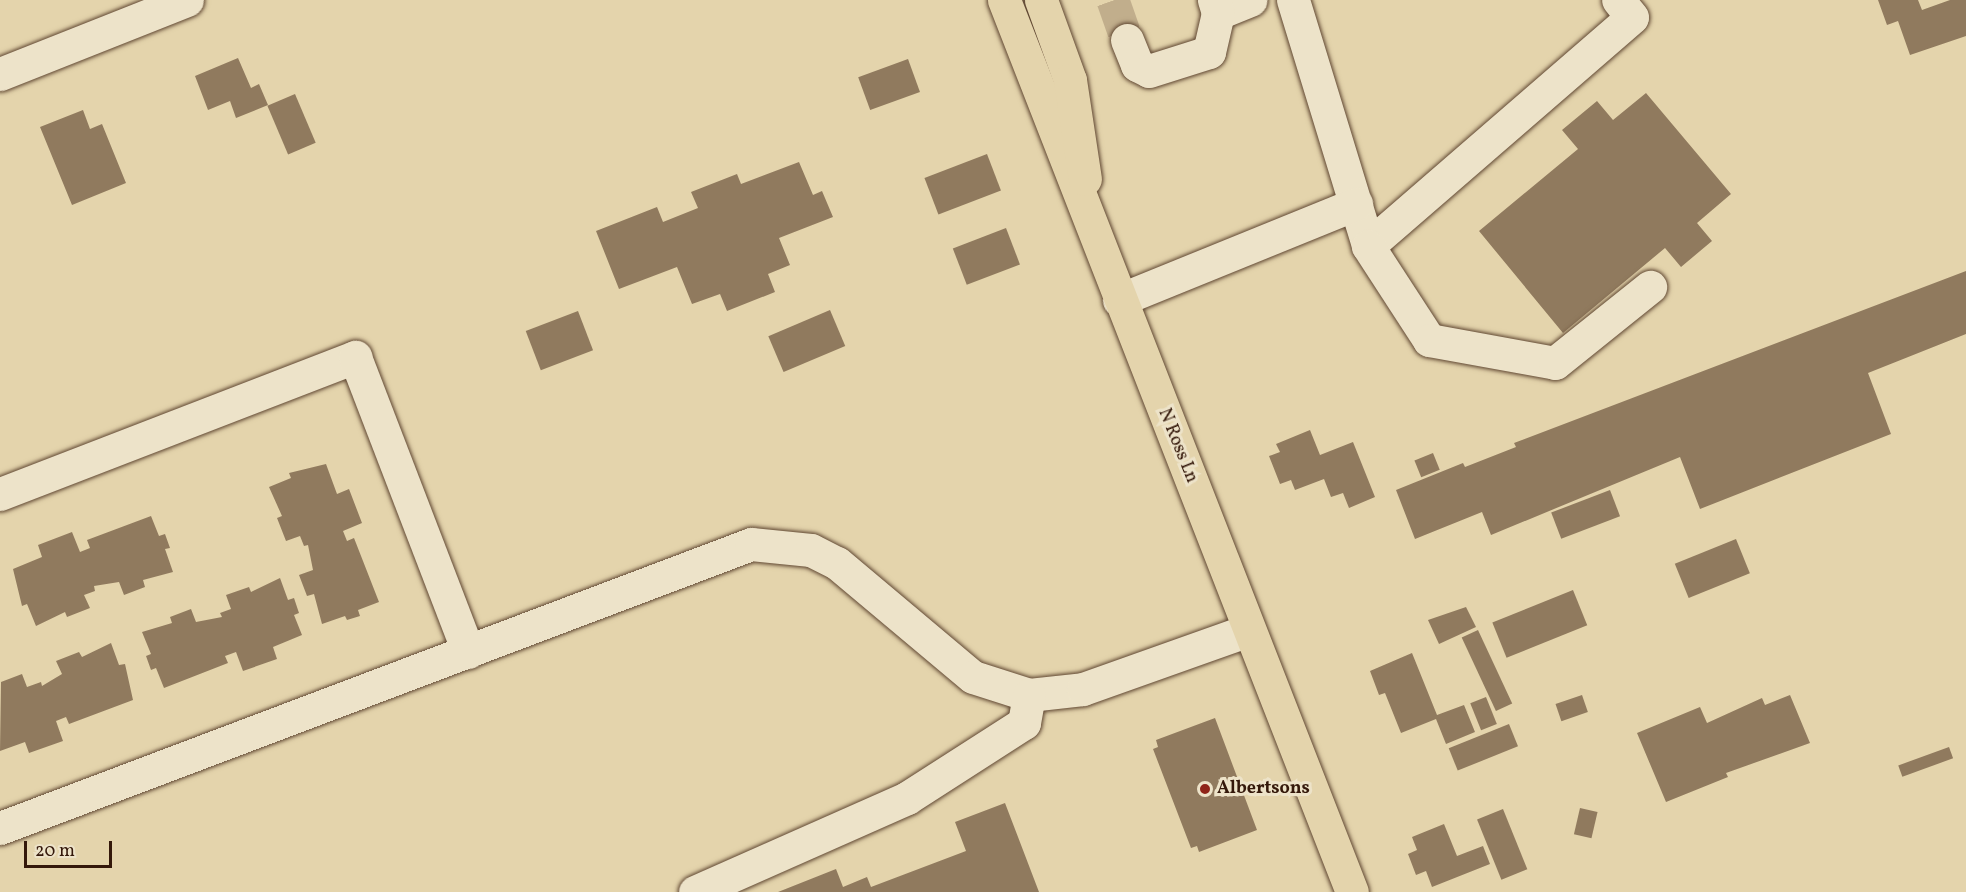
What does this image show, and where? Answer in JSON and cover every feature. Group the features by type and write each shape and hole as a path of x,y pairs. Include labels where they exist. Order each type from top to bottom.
{"main road":[{"name":"N Ross Ln","path":"1004,0 1094,237 1352,892"},
{"path":"1041,0 1070,80 1094,237"}],"street":[{"path":"0,74 187,0"},
{"path":"1127,40 1137,65 1149,71 1161,70 1209,52 1216,7 1250,0"},
{"path":"1293,0 1368,246 1430,340 1555,363 1650,287"},
{"path":"1368,246 1632,17 1618,0"},
{"path":"1119,300 1356,204"},
{"path":"0,494 355,357 468,652"},
{"path":"0,828 468,652 719,554 751,544 780,544 811,550 837,563 973,677 1029,695 1083,689 1249,630"},
{"path":"694,892 907,798 1024,723 1029,695"}],"building":[{"path":"1878,0 1918,0 1922,10 1950,0 1966,0 1966,36 1910,55 1898,21 1887,25"},
{"path":"238,58 251,88 259,84 268,105 236,118 230,101 208,110 195,76"},
{"path":"908,59 920,92 870,110 858,77"},
{"path":"1646,93 1731,194 1697,223 1712,241 1681,267 1665,248 1563,333 1479,231 1578,149 1562,130 1597,101 1613,120"},
{"path":"295,94 316,143 288,155 267,106"},
{"path":"83,110 90,129 102,124 126,183 72,205 40,127"},
{"path":"987,154 1001,190 938,214 924,178"},
{"path":"799,162 813,195 822,191 833,217 779,238 790,265 768,274 775,292 727,311 720,294 692,304 677,267 619,289 596,231 657,207 663,222 698,208 691,192 737,174 741,184"},
{"path":"1006,228 1020,264 967,285 953,248"},
{"path":"1966,271 1966,334 1868,373 1891,434 1700,509 1680,457 1491,535 1482,512 1415,539 1396,490 1463,463 1465,467 1516,447 1514,443"},
{"path":"830,310 845,346 784,372 768,336"},
{"path":"578,311 593,350 541,370 526,331"},
{"path":"1310,430 1320,455 1353,442 1375,497 1349,508 1343,493 1331,497 1324,479 1295,490 1291,480 1280,484 1269,456 1280,452 1276,444"},
{"path":"1433,453 1440,470 1421,477 1414,460"},
{"path":"326,464 337,494 349,489 362,523 343,531 347,541 354,538 379,602 358,610 360,616 347,620 345,616 322,624 314,594 307,596 299,575 313,570 308,545 304,546 300,536 286,541 277,518 282,516 269,487 291,478 289,473"},
{"path":"1610,490 1620,516 1561,539 1551,513"},
{"path":"151,516 159,536 165,534 170,548 165,549 173,572 143,580 145,587 124,595 119,582 94,586 95,591 84,595 90,608 67,617 65,612 36,626 27,604 22,606 13,569 42,557 38,545 72,532 80,552 90,548 87,540"},
{"path":"1736,539 1750,573 1689,598 1675,564"},
{"path":"280,578 288,600 294,598 299,613 294,615 302,635 273,647 277,659 243,671 236,652 225,656 228,663 164,688 156,668 151,670 146,656 151,654 142,632 172,623 170,617 191,609 196,622 222,617 220,613 231,609 226,595 249,587 251,592"},
{"path":"1573,590 1587,625 1507,658 1492,623"},
{"path":"1466,607 1476,627 1439,644 1428,620"},
{"path":"1478,630 1512,703 1496,711 1462,638"},
{"path":"111,643 119,665 125,664 133,700 69,724 66,717 56,721 63,741 29,753 25,742 0,751 1,682 22,674 27,687 41,682 42,686 62,674 56,661 79,652 82,657"},
{"path":"1412,653 1437,715 1464,705 1475,732 1446,744 1436,719 1401,733 1385,693 1379,695 1370,671"},
{"path":"1582,695 1588,712 1561,721 1556,704"},
{"path":"1790,695 1810,743 1726,773 1728,777 1666,802 1637,733 1700,707 1707,723 1762,698 1765,705"},
{"path":"1486,697 1497,724 1481,730 1470,703"},
{"name":"Albertsons","path":"1215,718 1257,830 1199,852 1197,846 1191,848 1153,749 1158,747 1156,740"},
{"path":"1509,724 1518,746 1458,771 1449,748"},
{"path":"1949,747 1953,758 1902,777 1898,765"},
{"path":"1005,803 1039,892 778,892 836,869 843,887 867,877 871,887 966,851 955,822"},
{"path":"1580,808 1598,812 1591,838 1574,834"},
{"path":"1503,809 1527,869 1501,880 1477,819"},
{"path":"1444,824 1457,856 1483,846 1490,864 1432,887 1426,871 1416,875 1408,854 1417,850 1412,837"}],"tunnel":[{"path":"1113,0 1127,40"}],"place":[{"name":"Albertsons","path":"1205,789"}]}
